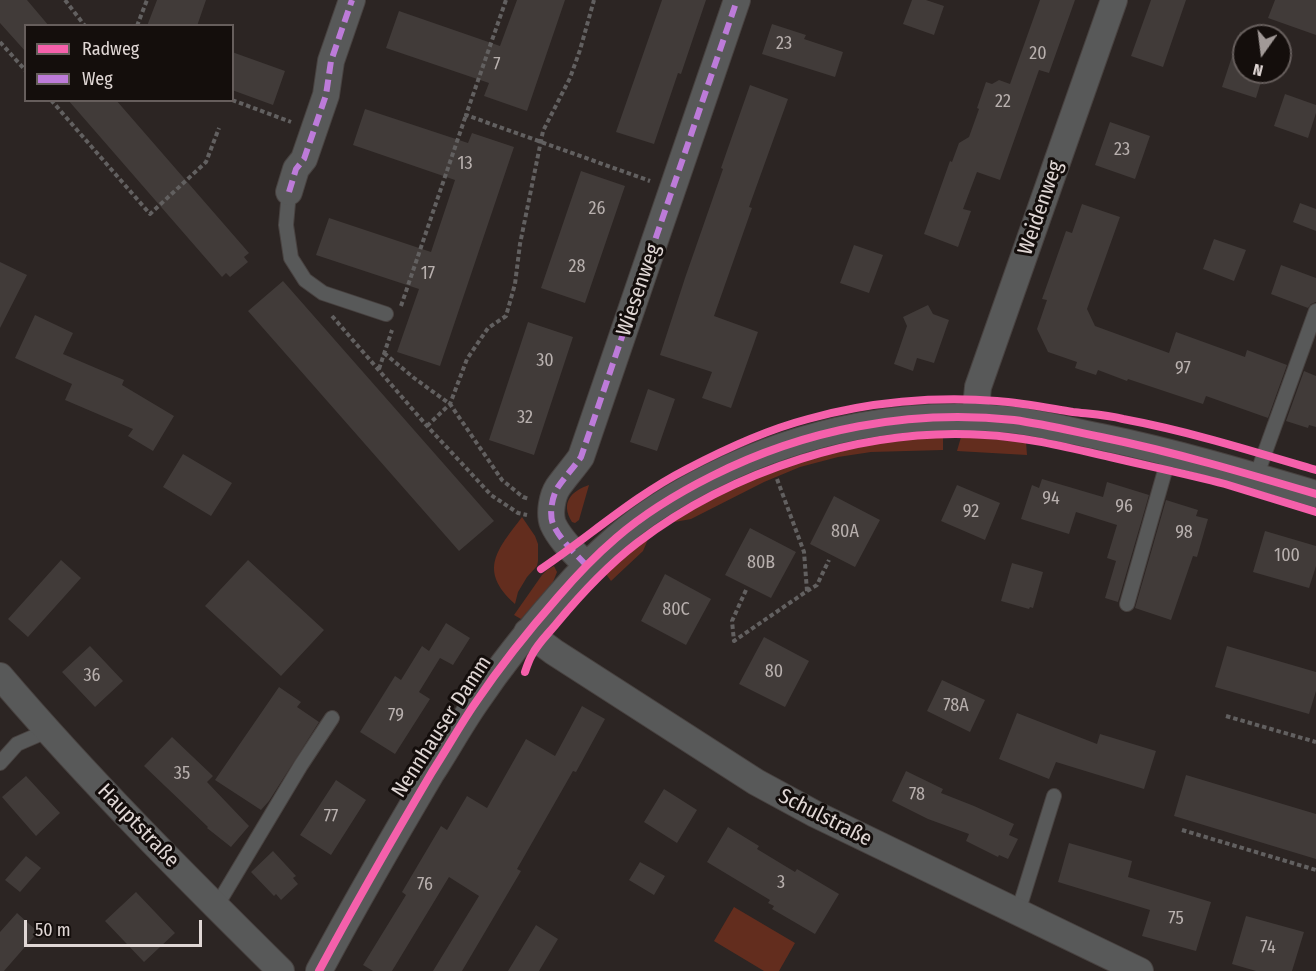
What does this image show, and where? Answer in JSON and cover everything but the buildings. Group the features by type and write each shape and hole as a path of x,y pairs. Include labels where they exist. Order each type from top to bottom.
{"street":[{"path":"288,192 314,131 326,94 331,61 352,0"},
{"name":"Wiesenweg","path":"553,516 554,496 558,487 582,457 737,0"},
{"name":"Weidenweg","path":"975,418 978,387 1114,0"},
{"name":"Nennhauser Damm","path":"319,971 353,907 474,704 527,632 586,565 617,537 670,499 728,468 764,453 827,433 862,425 941,417 975,418 1016,421 1060,428 1170,453 1316,494"},
{"path":"553,516 567,543 586,565"},
{"name":"Schulstraße","path":"527,632 756,782 814,814 1140,971"},
{"name":"Hauptstraße","path":"0,676 47,731 216,907 281,971"}],"lane":[{"path":"288,192 286,225 291,258 305,280 323,293 386,315"},
{"path":"1256,477 1316,311"},
{"path":"1127,604 1170,453"},
{"path":"216,907 301,765 332,718"},
{"path":"0,763 17,744 47,731"},
{"path":"1018,912 1054,796"}],"path":[{"path":"65,0 83,24"},
{"path":"138,24 147,0"},
{"path":"400,307 506,0"},
{"path":"428,426 450,404 467,359 488,328 506,316 515,284 520,244 543,131 570,78 594,0"},
{"path":"0,42 24,69"},
{"path":"234,101 314,131"},
{"path":"53,102 150,214 206,162 219,128"},
{"path":"466,116 674,189"},
{"path":"331,314 491,495 518,513 553,516"},
{"path":"379,369 393,327"},
{"path":"384,353 450,404 502,480 553,516"},
{"path":"777,479 804,552 807,591"},
{"path":"746,590 732,621 734,641 817,585 830,560"},
{"path":"1226,716 1316,742"},
{"path":"1182,830 1316,870"}],"shaded area":[{"path":"925,437 943,437 943,450 871,452 838,457 800,467 764,482 691,519 669,523 746,482 770,472 846,450"},
{"path":"961,437 1026,442 1027,455 957,451"},
{"path":"589,485 579,520 572,522 567,509 569,499 577,491"},
{"path":"522,517 538,544 538,561 537,566 518,592 515,604 503,592 494,570 499,550"},
{"path":"649,537 643,551 611,581 606,574"},
{"path":"554,566 557,572 553,582 521,619 514,615 542,575"},
{"path":"734,907 795,943 779,971 764,971 714,941"}],"marked path":[{"path":"289,192 296,169 304,159 326,95 331,61 352,0"},
{"path":"586,565 556,530 551,515 553,500 558,487 581,457 737,0"}],"cycle path":[{"path":"541,569 649,491 716,454 792,423 854,408 950,399 1016,403 1147,424 1196,435 1316,470"},
{"path":"319,971 432,772 470,711 536,622 572,581 616,538 662,504 712,476 784,446 859,426 897,420 975,417 1014,420 1128,443 1209,463 1316,494"},
{"path":"525,672 537,646 585,591 626,552 674,517 715,494 757,475 847,446 893,438 939,434 1016,438 1211,480 1316,512"}]}
